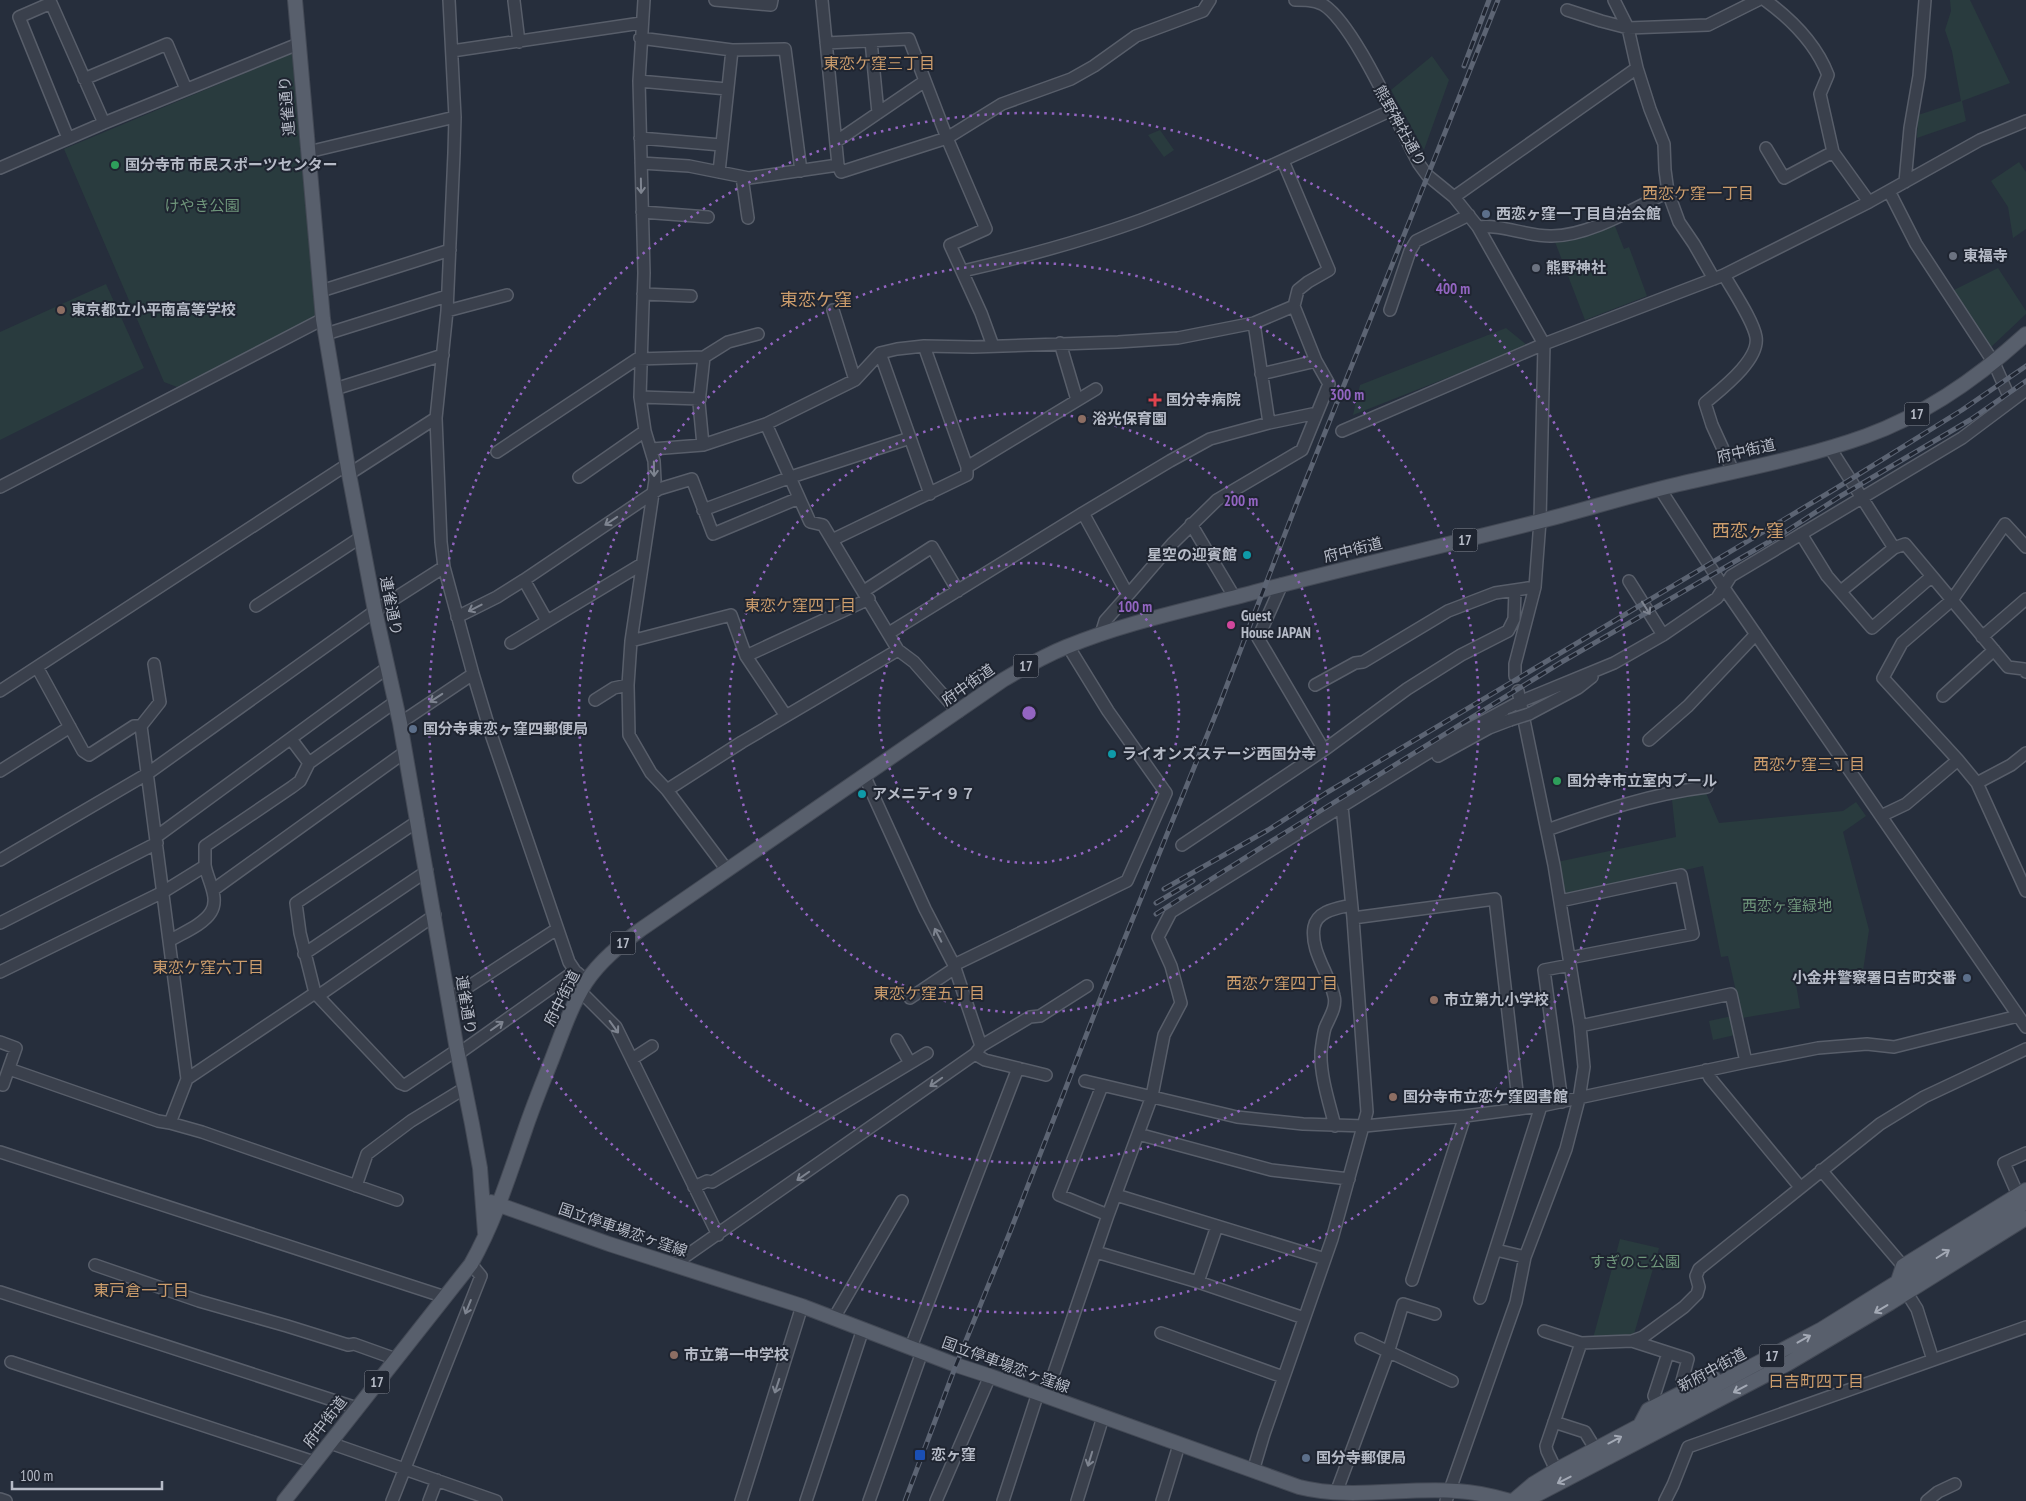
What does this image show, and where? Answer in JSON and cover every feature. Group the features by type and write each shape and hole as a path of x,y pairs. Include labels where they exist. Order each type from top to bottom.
{"main road":[{"name":"連雀通り","path":"295,0 323,319 375,612 400,722 435,915 457,1052 480,1168 486,1238"},
{"name":"府中街道","path":"284,1501 471,1264 486,1238 500,1205 536,1101 567,1020 584,986 601,963 618,947 727,870 1003,680 1041,658 1101,634 1282,584 1830,448 1868,436 1909,418 1959,389 1994,363 2026,334"},
{"path":"482,1190 486,1198 500,1205"},
{"path":"1902,1288 1903,1266 2023,1195"},
{"name":"新府中街道","path":"1513,1501 1538,1494 1729,1395 1842,1332 2023,1195"},
{"name":"国立停車場恋ヶ窪線","path":"500,1205 673,1265 802,1306 917,1350 1299,1487 1336,1493 1447,1496 1513,1501"},
{"name":"新府中街道","path":"1513,1501 1533,1484 1556,1470 1902,1288 2026,1218"},
{"path":"1639,1426 1648,1410 1709,1379 1726,1381"}],"street":[{"path":"449,0 455,117 447,311 436,418 441,542 444,567 472,674 557,929 575,971 584,986 616,1027 718,1235"},
{"path":"644,0 640,38 639,81 643,294 640,397 645,432 652,449 654,470 631,641 628,685 629,734 651,773 667,790 727,870"},
{"path":"715,0 771,4 772,0"},
{"path":"822,0 838,165 841,172 947,138 1002,104 1071,78 1094,66 1136,36 1203,11 1210,0"},
{"name":"熊野神社通り","path":"1295,0 1312,1 1321,4 1340,20 1392,110 1419,164 1428,175 1454,198 1478,227 1544,344"},
{"path":"1614,0 1628,28 1650,109 1664,144 1668,192 1679,222 1719,277 1752,327 1756,338 1756,348 1744,367 1705,403 1712,425 1733,471"},
{"path":"1567,10 1628,28 1708,25 1758,0"},
{"path":"1766,0 1783,13 1824,64 1828,75 1820,94 1833,152 1869,202"},
{"path":"1905,182 1910,128 1919,76 1925,0"},
{"path":"514,1 519,42"},
{"path":"68,138 19,18 51,2 104,123"},
{"path":"452,51 641,23"},
{"path":"640,38 732,50 785,49 801,171"},
{"path":"826,44 909,39 947,138 986,229 950,246 993,346"},
{"path":"871,42 878,113"},
{"path":"84,80 168,44 186,89"},
{"path":"0,168 104,123 298,44"},
{"path":"720,172 721,145 732,50"},
{"path":"1454,198 1638,68"},
{"path":"639,81 727,89"},
{"path":"837,141 925,81"},
{"path":"962,271 1032,255 1141,220 1283,161 1392,110"},
{"path":"308,152 455,117"},
{"path":"1342,431 1544,344 1719,277 1869,202 1980,140 2026,121"},
{"path":"640,138 721,145"},
{"path":"1766,148 1784,178 1833,152"},
{"path":"1101,634 1106,621 1128,595 1191,524 1217,500 1302,450 1329,384 1316,361 1294,306 1298,290 1329,270 1283,161"},
{"path":"641,163 689,166 749,178 838,165"},
{"path":"742,177 748,218"},
{"path":"1889,191 1916,244 1994,363 2011,401"},
{"path":"1478,227 1488,226 1534,235 1570,235 1585,231 1668,192"},
{"path":"642,212 708,217"},
{"path":"1390,310 1410,251 1416,241 1469,216"},
{"path":"321,291 450,250"},
{"path":"643,294 691,296"},
{"path":"447,311 507,295"},
{"path":"326,334 447,296"},
{"path":"652,449 703,445 766,424 855,380 880,354 897,349 924,346 993,346 1178,338 1254,323 1294,306"},
{"path":"833,310 855,380"},
{"path":"0,487 323,319"},
{"path":"1254,323 1269,423"},
{"path":"497,452 637,359 704,357 728,342 758,334"},
{"path":"1060,343 1077,400"},
{"path":"1516,676 1515,664 1535,587 1540,521 1544,344"},
{"path":"832,540 967,475 967,467 924,346"},
{"path":"880,354 930,494"},
{"path":"335,389 442,355"},
{"path":"703,445 700,399 704,357"},
{"path":"1261,374 1316,361"},
{"path":"967,467 1096,389"},
{"path":"1408,766 1417,768 1475,735 1529,714 1578,688 1610,665 1663,635 1717,598 1731,576 1962,438 2026,390"},
{"path":"640,397 700,399"},
{"path":"889,633 1083,513 1210,439 1269,423 1317,413"},
{"path":"0,691 349,469 436,418"},
{"path":"766,424 810,522 823,525 867,595 898,650 914,662 958,712"},
{"path":"579,477 645,432"},
{"path":"703,510 791,477 910,438"},
{"path":"1830,448 1894,548"},
{"path":"457,617 524,580 659,489 692,479 713,534 799,498"},
{"path":"1085,1081 1237,1117 1303,1124 1365,1126 1541,1106 1818,1048 1867,1044 1894,1047 2023,1020 1724,588 1660,489"},
{"path":"1083,513 1128,595"},
{"path":"1191,524 1235,598"},
{"path":"2026,547 2004,524 1952,600 1902,643 1883,678 1977,783 2026,891"},
{"path":"1801,534 1826,576 1872,628 1931,577"},
{"path":"256,606 361,537"},
{"path":"1841,591 1894,548 1905,544 2008,667 2024,669 2026,672"},
{"path":"746,656 867,595 932,547 958,590"},
{"path":"511,643 642,564"},
{"path":"0,860 147,774 375,612 444,567"},
{"path":"524,580 547,621"},
{"path":"1629,581 1663,635"},
{"path":"1282,584 1258,638 1324,750"},
{"path":"1315,684 1355,663 1363,662 1448,611 1495,593 1535,587"},
{"path":"1182,845 1324,750 1407,689 1461,655 1508,631 1514,619 1515,590"},
{"path":"1982,637 2026,599"},
{"path":"631,641 731,615 746,656 786,716"},
{"path":"1649,740 1688,706 1756,634"},
{"path":"910,998 954,966 1127,881 1166,793 1108,711 1068,646"},
{"path":"667,790 786,716 898,650"},
{"path":"1943,696 1994,650"},
{"path":"154,664 160,702 140,726 187,1079 170,1123"},
{"path":"1004,1501 1152,1096 1164,1035 1181,1003 1171,966 1158,938 1171,912 1518,697 1610,665"},
{"path":"37,667 83,751 89,755 134,726 140,726"},
{"path":"0,923 156,840 387,668"},
{"path":"400,722 472,674"},
{"path":"595,700 614,688 628,685"},
{"path":"1447,1496 1516,1302 1525,1258 1566,1149 1579,1099 1584,1067 1580,1026 1560,901 1546,824 1518,697"},
{"path":"169,941 212,911 214,904 213,890 206,866 205,846 300,781 309,763 395,702"},
{"path":"0,771 70,727"},
{"path":"291,739 309,763"},
{"path":"213,890 405,752"},
{"path":"1977,783 2011,765 2026,753"},
{"path":"1881,816 1906,804 1958,760"},
{"path":"864,775 925,909 954,966 978,1050 985,1060 1046,1075"},
{"path":"1546,824 1680,791 1707,787"},
{"path":"1253,1471 1283,1377 1326,1260 1365,1126 1367,1112 1342,806"},
{"path":"418,821 296,903 304,954 316,994 400,1083 405,1085 457,1052 575,971"},
{"path":"0,972 163,892 206,866"},
{"path":"304,954 427,871"},
{"path":"1560,901 1681,875 1692,934 1570,961 1544,970 1562,1102"},
{"path":"1352,918 1495,899 1519,1109"},
{"path":"1335,1126 1323,1076 1321,1051 1325,1029 1333,1010 1335,997 1320,962 1314,938 1314,925 1322,915 1330,910 1351,905"},
{"path":"187,1079 435,915"},
{"path":"448,1000 557,929"},
{"path":"673,1265 978,1050 1030,1017 1040,1016 1087,986"},
{"path":"1580,1026 1731,994 1746,1062"},
{"path":"897,1040 910,1063"},
{"path":"0,1042 16,1048 3,1085 0,1084"},
{"path":"632,1059 652,1046"},
{"path":"1632,1341 1652,1331 1684,1307 1697,1294 1699,1287 1696,1276 1699,1269 1880,1124 1924,1097 2026,1049"},
{"path":"694,1188 707,1181 712,1182 927,1053"},
{"path":"869,1501 917,1350 1018,1068"},
{"path":"9,1069 80,1095 202,1132 397,1200"},
{"path":"1706,1070 1710,1078 1800,1187"},
{"path":"1102,1086 1060,1195 1108,1215"},
{"path":"356,1186 367,1154 419,1116 465,1088"},
{"path":"1480,1298 1541,1106"},
{"path":"1412,1280 1464,1116"},
{"path":"1138,1134 1271,1170 1349,1179"},
{"path":"0,1152 445,1297"},
{"path":"2023,1195 2004,1163 2026,1153"},
{"path":"1821,1170 1903,1266"},
{"path":"1116,1195 1326,1260"},
{"path":"834,1318 902,1201"},
{"path":"1198,1282 1217,1226"},
{"path":"1496,1250 1525,1258"},
{"path":"1096,1252 1198,1282 1304,1318"},
{"path":"392,1501 481,1276 471,1264"},
{"path":"95,1265 199,1301 348,1345 354,1344 396,1359"},
{"path":"1902,1288 1918,1309 1933,1360"},
{"path":"0,1292 357,1408"},
{"path":"1336,1493 1388,1353 1403,1304 1435,1314"},
{"path":"741,1501 802,1306"},
{"path":"1665,1501 1688,1447 2026,1327"},
{"path":"806,1501 863,1329"},
{"path":"1544,1330 1581,1343 1632,1341 1688,1359 1682,1381 1686,1391"},
{"path":"1161,1332 1283,1377"},
{"path":"1361,1339 1452,1381"},
{"path":"1556,1470 1546,1451 1546,1446 1581,1343"},
{"path":"1658,1405 1654,1396 1668,1353"},
{"path":"11,1362 314,1462"},
{"path":"936,1501 990,1376"},
{"path":"1078,1501 1103,1417"},
{"path":"1554,1422 1585,1432 1596,1450"},
{"path":"330,1443 496,1501"},
{"path":"1162,1501 1179,1445"},
{"path":"429,1501 437,1480"},
{"path":"1927,1501 1938,1492 1955,1484"},
{"path":"0,1499 6,1501"}],"green space":[{"path":"1950,0 1970,0 2010,83 1962,101 1966,121 1917,138 1918,115 1961,101 1952,51 1945,30 1951,11"},
{"name":"けやき公園","path":"293,53 316,317 177,387 164,382 64,149"},
{"path":"1432,56 1449,80 1424,150 1391,90"},
{"path":"1160,130 1174,150 1164,157 1148,135"},
{"path":"2019,162 2026,172 2026,229 2013,238 2008,207 1991,181"},
{"path":"1613,221 1624,249 1629,247 1647,296 1585,320 1555,242"},
{"path":"1998,268 2026,311 2026,314 1991,347 1952,291"},
{"path":"106,284 144,368 0,440 0,332"},
{"path":"1506,328 1528,346 1353,415 1360,385"},
{"name":"西恋ヶ窪緑地","path":"1706,793 1719,823 1843,811 1856,802 1866,816 1843,832 1869,930 1863,971 1796,984 1800,1008 1742,1018 1728,956 1721,957 1703,866 1567,897 1562,891 1557,862 1676,837 1672,800"},
{"path":"1732,1016 1735,1035 1713,1040 1709,1021"},
{"name":"すぎのこ公園","path":"1620,1239 1659,1248 1632,1341 1592,1342"}],"railway":[{"path":"1464,66 1489,0"},
{"path":"905,1501 956,1365 1101,997 1219,706 1296,505 1498,0"},
{"path":"1164,889 1268,830 1326,793 1835,489 1962,410 2026,366"},
{"path":"1156,914 1560,663 1779,536 1839,497 1970,420 2026,381"},
{"path":"1156,903 1193,881"}],"place":[{"name":"国分寺市 市民スポーツセンター","path":"115,165"},
{"name":"西恋ヶ窪一丁目自治会館","path":"1486,214"},
{"name":"東福寺","path":"1953,256"},
{"name":"熊野神社","path":"1536,268"},
{"name":"東京都立小平南高等学校","path":"61,310"},
{"name":"国分寺病院","path":"1155,400"},
{"name":"浴光保育園","path":"1082,419"},
{"name":"星空の迎賓館","path":"1247,555"},
{"name":"Guest House JAPAN","path":"1231,625"},
{"name":"国分寺東恋ヶ窪四郵便局","path":"413,729"},
{"name":"ライオンズステージ西国分寺","path":"1112,754"},
{"name":"国分寺市立室内プール","path":"1557,781"},
{"name":"アメニティ９７","path":"862,794"},
{"name":"小金井警察署日吉町交番","path":"1967,978"},
{"name":"市立第九小学校","path":"1434,1000"},
{"name":"国分寺市立恋ケ窪図書館","path":"1393,1097"},
{"name":"市立第一中学校","path":"674,1355"},
{"name":"恋ヶ窪","path":"920,1455"},
{"name":"国分寺郵便局","path":"1306,1458"}],"district":[{"name":"東恋ケ窪三丁目","path":"879,63"},
{"name":"西恋ケ窪一丁目","path":"1698,193"},
{"name":"東恋ケ窪","path":"816,300"},
{"name":"西恋ヶ窪","path":"1748,531"},
{"name":"東恋ケ窪四丁目","path":"800,605"},
{"name":"西恋ケ窪三丁目","path":"1809,764"},
{"name":"東恋ケ窪六丁目","path":"208,967"},
{"name":"西恋ケ窪四丁目","path":"1282,983"},
{"name":"東恋ケ窪五丁目","path":"929,993"},
{"name":"東戸倉一丁目","path":"141,1290"},
{"name":"日吉町四丁目","path":"1816,1381"}]}
